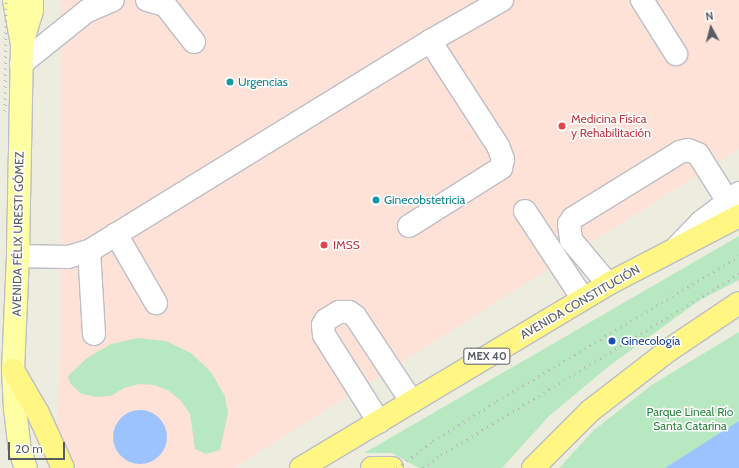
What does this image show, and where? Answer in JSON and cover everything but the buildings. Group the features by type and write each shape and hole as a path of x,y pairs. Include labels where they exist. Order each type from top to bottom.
{"highway":[{"name":"AVENIDA CONSTITUCIÓN","path":"301,468 608,284 676,248 735,203"},
{"path":"532,468 590,411 669,350 739,303"},
{"path":"13,370 38,413 63,468"},
{"path":"372,468 392,468"}],"main road":[{"name":"AVENIDA FÉLIX URESTI GÓMEZ","path":"20,1 32,11 21,54 18,256 13,370 14,409 20,451 26,468"}],"lane":[{"path":"21,54 87,11 113,0"},
{"path":"148,0 165,5 194,42"},
{"path":"18,256 68,257 89,251 430,41 502,0"},
{"path":"642,0 676,54"},
{"path":"409,226 501,168 503,159 498,146 430,41"},
{"path":"608,284 571,240 570,224 573,218 680,152 688,150 698,154 735,203"},
{"path":"526,211 583,299"},
{"path":"116,234 156,303"},
{"path":"89,251 94,334"},
{"path":"379,422 324,334 323,325 332,316 344,311 355,316 412,402"}],"shaded area":[{"name":"IMSS","path":"61,0 739,0 739,149 234,468 69,468 57,437 61,341"}],"green space":[{"name":"Ginecología","path":"739,236 739,280 700,300 609,366 549,416 502,468 419,468 392,453 364,453"},
{"name":"Parque Lineal Río Santa Catarina","path":"739,332 739,468 559,468 594,430 653,384"},
{"path":"138,338 166,341 191,353 211,372 225,396 228,413 220,450 206,454 195,449 190,414 181,401 169,391 155,385 139,384 124,388 111,396 95,397 80,393 70,383 68,376 87,358 111,344"}],"water":[{"path":"135,410 145,410 155,414 163,422 167,432 167,442 163,452 155,460 145,464 135,464 125,460 117,452 113,442 113,432 117,422 125,414"},
{"path":"739,421 739,468 665,468"}],"railway":[{"path":"5,111 6,0"},
{"path":"397,468 433,441 497,401 739,256"},
{"path":"423,468 441,455 739,274"}],"place":[{"name":"Urgencias","path":"230,82"},
{"name":"Medicina Física y Rehabilitación","path":"562,126"},
{"name":"Ginecobstetricia","path":"376,200"},
{"name":"IMSS","path":"324,245"},
{"name":"Ginecología","path":"612,341"}]}
